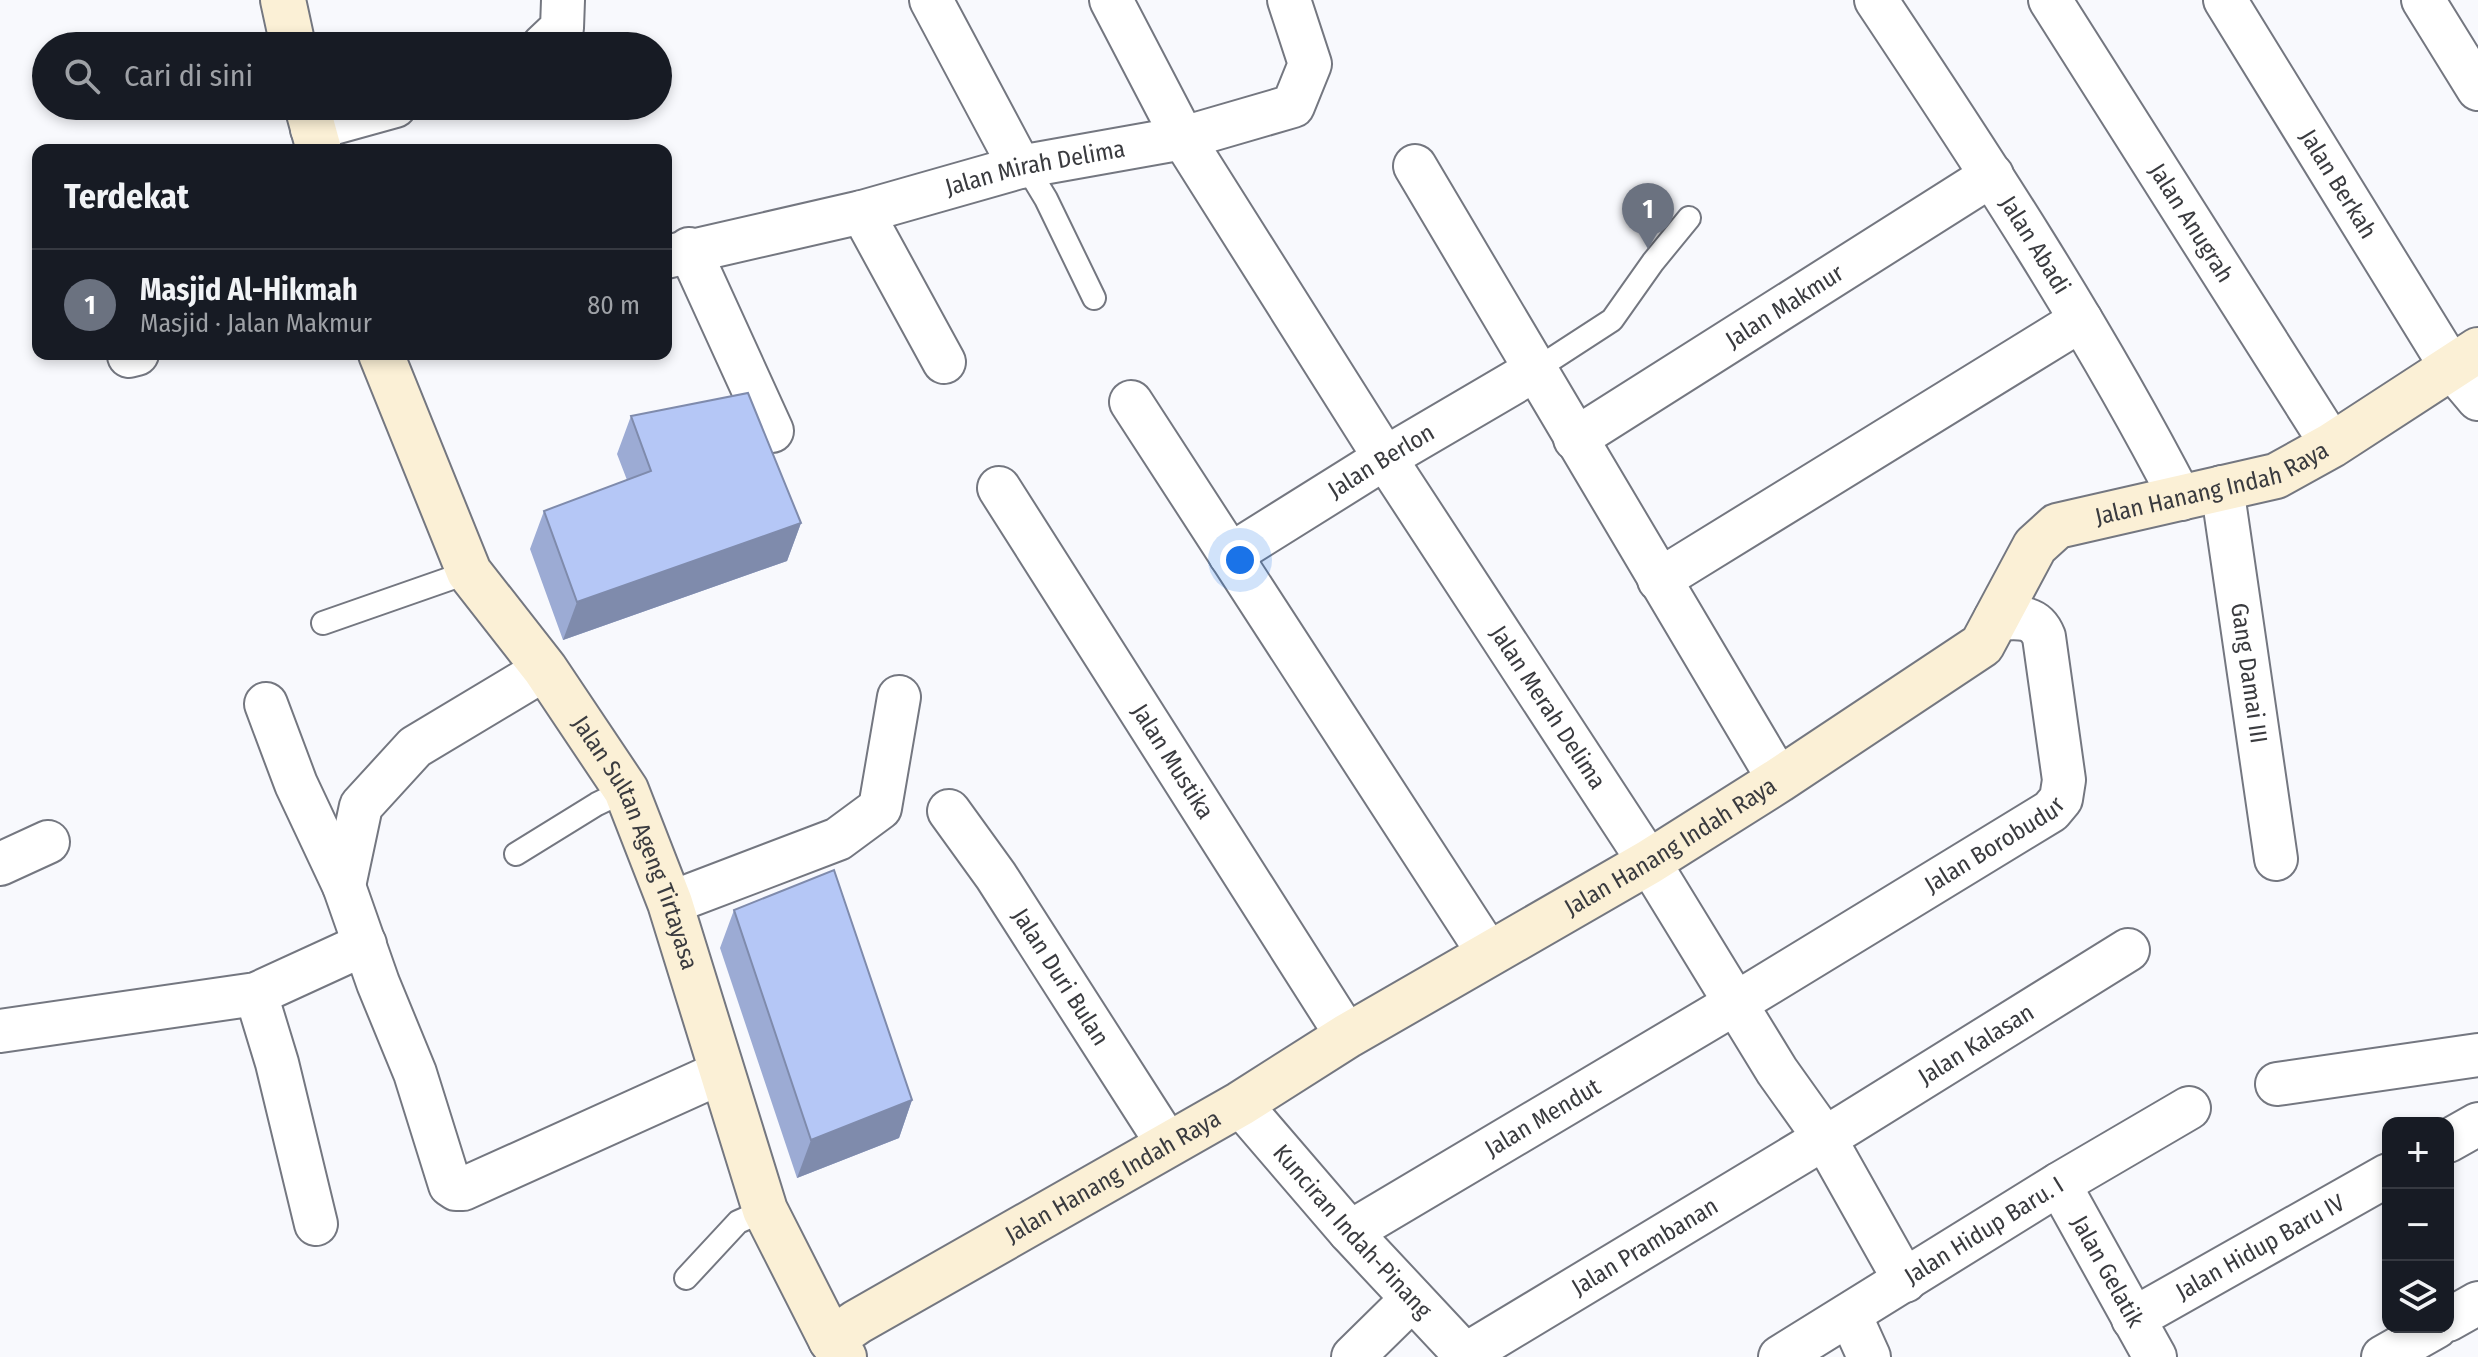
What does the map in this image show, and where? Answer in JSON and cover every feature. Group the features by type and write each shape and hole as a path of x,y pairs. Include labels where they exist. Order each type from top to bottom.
{"street":[{"path":"283,0 290,32"},
{"path":"558,32 562,28 563,0"},
{"path":"931,0 1023,166"},
{"name":"Jalan Merah Delima","path":"1111,0 1183,138 1385,458 1649,862 1777,1071 1824,1137 1905,1281"},
{"name":"Jalan Mirah Delima","path":"678,253 862,212 1023,166 1183,138 1293,106 1310,64 1289,0"},
{"name":"Jalan Abadi","path":"1876,0 1992,175 2081,320 2181,499"},
{"name":"Jalan Anugrah","path":"2050,0 2332,445"},
{"name":"Jalan Berkah","path":"2225,0 2469,372"},
{"path":"2423,0 2478,89"},
{"path":"313,128 343,120"},
{"path":"1415,166 1779,780"},
{"name":"Jalan Makmur","path":"1575,439 1992,175"},
{"path":"862,212 944,362"},
{"path":"678,253 772,431"},
{"path":"1659,580 2081,320"},
{"name":"Jalan Sultan Ageng Tirtayasa","path":"386,360 469,572 545,669 626,790 670,903 765,1210 839,1350"},
{"name":"Jalan Berlon","path":"1230,555 1385,458 1535,370"},
{"name":"Jalan Hanang Indah Raya","path":"839,1350 857,1322 1240,1104 1347,1036 1649,862 1982,645 2035,546 2057,526 2276,476 2469,372"},
{"path":"1131,402 1489,954"},
{"name":"Gang Damai III","path":"2222,487 2276,859"},
{"name":"Jalan Mustika","path":"999,488 1347,1036"},
{"name":"Jalan Borobudur","path":"1736,1002 2051,811 2061,799 2064,780 2040,626 2027,618 1995,619"},
{"path":"344,886 361,806 415,747 545,669"},
{"path":"670,903 838,839 880,808 899,697"},
{"path":"266,704 296,784 344,886 378,983 415,1073 450,1185 463,1189 722,1072"},
{"name":"Jalan Duri Bulan","path":"949,811 996,876 1167,1143"},
{"path":"0,864 48,842"},
{"path":"0,1031 256,994 365,944"},
{"name":"Jalan Kalasan","path":"1824,1137 2128,950"},
{"path":"256,994 277,1063 316,1224"},
{"name":"Jalan Mendut","path":"1350,1232 1736,1002"},
{"path":"2277,1084 2478,1055"},
{"name":"Kunciran Indah-Pinang","path":"1240,1104 1350,1232 1466,1356"},
{"name":"Jalan Hidup Baru. I","path":"1780,1357 2059,1184 2189,1108"},
{"path":"2454,1138 2478,1124"},
{"name":"Jalan Prambanan","path":"1466,1356 1824,1137"},
{"name":"Jalan Hidup Baru IV","path":"2133,1319 2382,1178"},
{"name":"Jalan Gelatik","path":"2059,1184 2155,1357"},
{"path":"1353,1357 1412,1299"},
{"path":"2454,1317 2478,1303"},
{"path":"1850,1315 1869,1357"},
{"path":"2383,1357 2425,1333"}],"lane":[{"path":"1023,166 1046,199 1094,298"},
{"path":"1535,370 1612,320 1689,218"},
{"path":"323,623 469,572"},
{"path":"516,854 597,804 626,790"},
{"path":"686,1278 738,1222 765,1210"}],"building":[{"path":"748,393 801,523 577,602 544,511 651,471 631,416"},
{"path":"834,870 912,1100 811,1140 734,910"}],"place":[{"name":"Masjid Al-Hikmah","path":"1648,249"}]}
